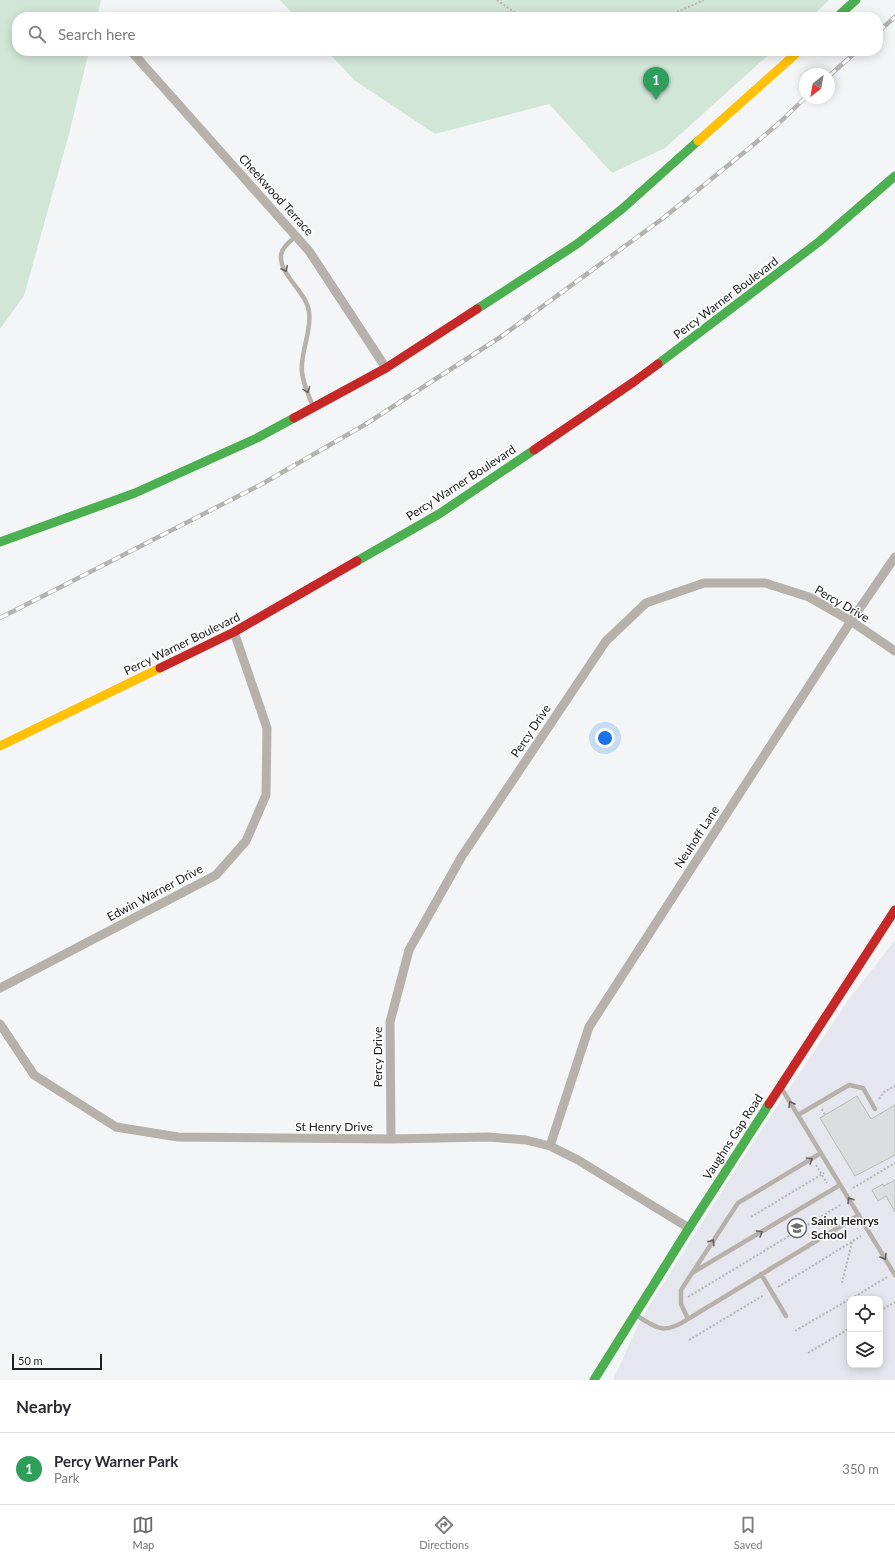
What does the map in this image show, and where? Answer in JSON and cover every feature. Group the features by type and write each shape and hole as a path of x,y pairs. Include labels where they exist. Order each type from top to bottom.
{"street":[{"path":"843,12 856,0"},
{"name":"Cheekwood Terrace","path":"135,56 309,251 386,368"},
{"path":"0,542 135,493 257,438 386,368 577,244 622,209 793,56"},
{"name":"Percy Warner Boulevard","path":"0,746 234,632 439,514 629,386 820,241 895,176"},
{"name":"Neuhoff Lane","path":"550,1146 589,1027 851,621 895,557"},
{"name":"Percy Drive","path":"391,1139 390,1022 409,950 462,856 606,641 646,603 704,583 766,583 809,597 851,621 895,651"},
{"name":"Edwin Warner Drive","path":"0,988 216,875 246,841 266,795 267,728 234,632"},
{"name":"Vaughns Gap Road","path":"594,1380 634,1314 780,1085 895,910"},
{"name":"St Henry Drive","path":"0,1024 34,1075 116,1126 178,1137 391,1139 488,1137 526,1140 550,1146 578,1160 689,1228"}],"lane":[{"path":"296,236 286,245 281,255 282,265 306,300 309,311 302,372 303,380 314,407"},
{"path":"780,1085 894,1274"},
{"path":"798,1115 849,1086 863,1088 874,1108"},
{"path":"688,1319 680,1302 680,1292 738,1202 821,1153"},
{"path":"691,1274 840,1185"},
{"path":"634,1314 650,1324 663,1329 674,1327 859,1215"},
{"path":"762,1274 786,1316"}],"path":[{"path":"497,0 514,12"},
{"path":"677,12 704,0"},
{"path":"874,1108 884,1092 895,1086"},
{"path":"813,1158 831,1190"},
{"path":"852,1188 895,1163"},
{"path":"751,1217 831,1170"},
{"path":"680,1302 850,1200"},
{"path":"689,1340 869,1231"},
{"path":"842,1283 852,1242"},
{"path":"855,1296 894,1274"},
{"path":"795,1331 847,1301"},
{"path":"883,1308 895,1302"},
{"path":"808,1353 847,1330"}],"shaded area":[{"name":"Saint Henrys School","path":"895,940 895,1380 613,1380 641,1319 743,1158 847,1002"}],"green space":[{"path":"0,0 101,0 98,12 12,12 12,56 88,56 69,134 24,296 0,329"},
{"path":"280,0 829,0 816,12 291,12"},
{"path":"332,56 767,56 665,148 612,173 549,104 435,134 354,80"}],"building":[{"path":"857,1096 871,1119 895,1105 895,1155 855,1176 820,1118"},
{"path":"895,1180 895,1212 886,1196 878,1201 872,1190"}],"railway":[{"path":"883,28 895,17"},
{"path":"835,71 851,56"},
{"path":"0,618 262,484 366,424 502,336 662,219 778,124 799,104"}],"traffic: fast":[{"path":"843,12 856,0"},
{"path":"477,309 577,244 622,209 698,141"},
{"path":"658,364 820,241 895,176"},
{"path":"0,542 135,493 257,438 294,418"},
{"path":"357,561 439,514 534,450"},
{"path":"594,1380 769,1104"}],"traffic: slow":[{"path":"698,141 793,56"},
{"path":"0,746 160,668"}],"traffic: jam":[{"path":"294,418 386,368 477,309"},
{"path":"534,450 658,364"},
{"path":"160,668 234,632 357,561"},
{"path":"769,1104 895,910"}],"place":[{"name":"Percy Warner Park","path":"656,100"},
{"name":"Saint Henrys School","path":"797,1228"}]}
